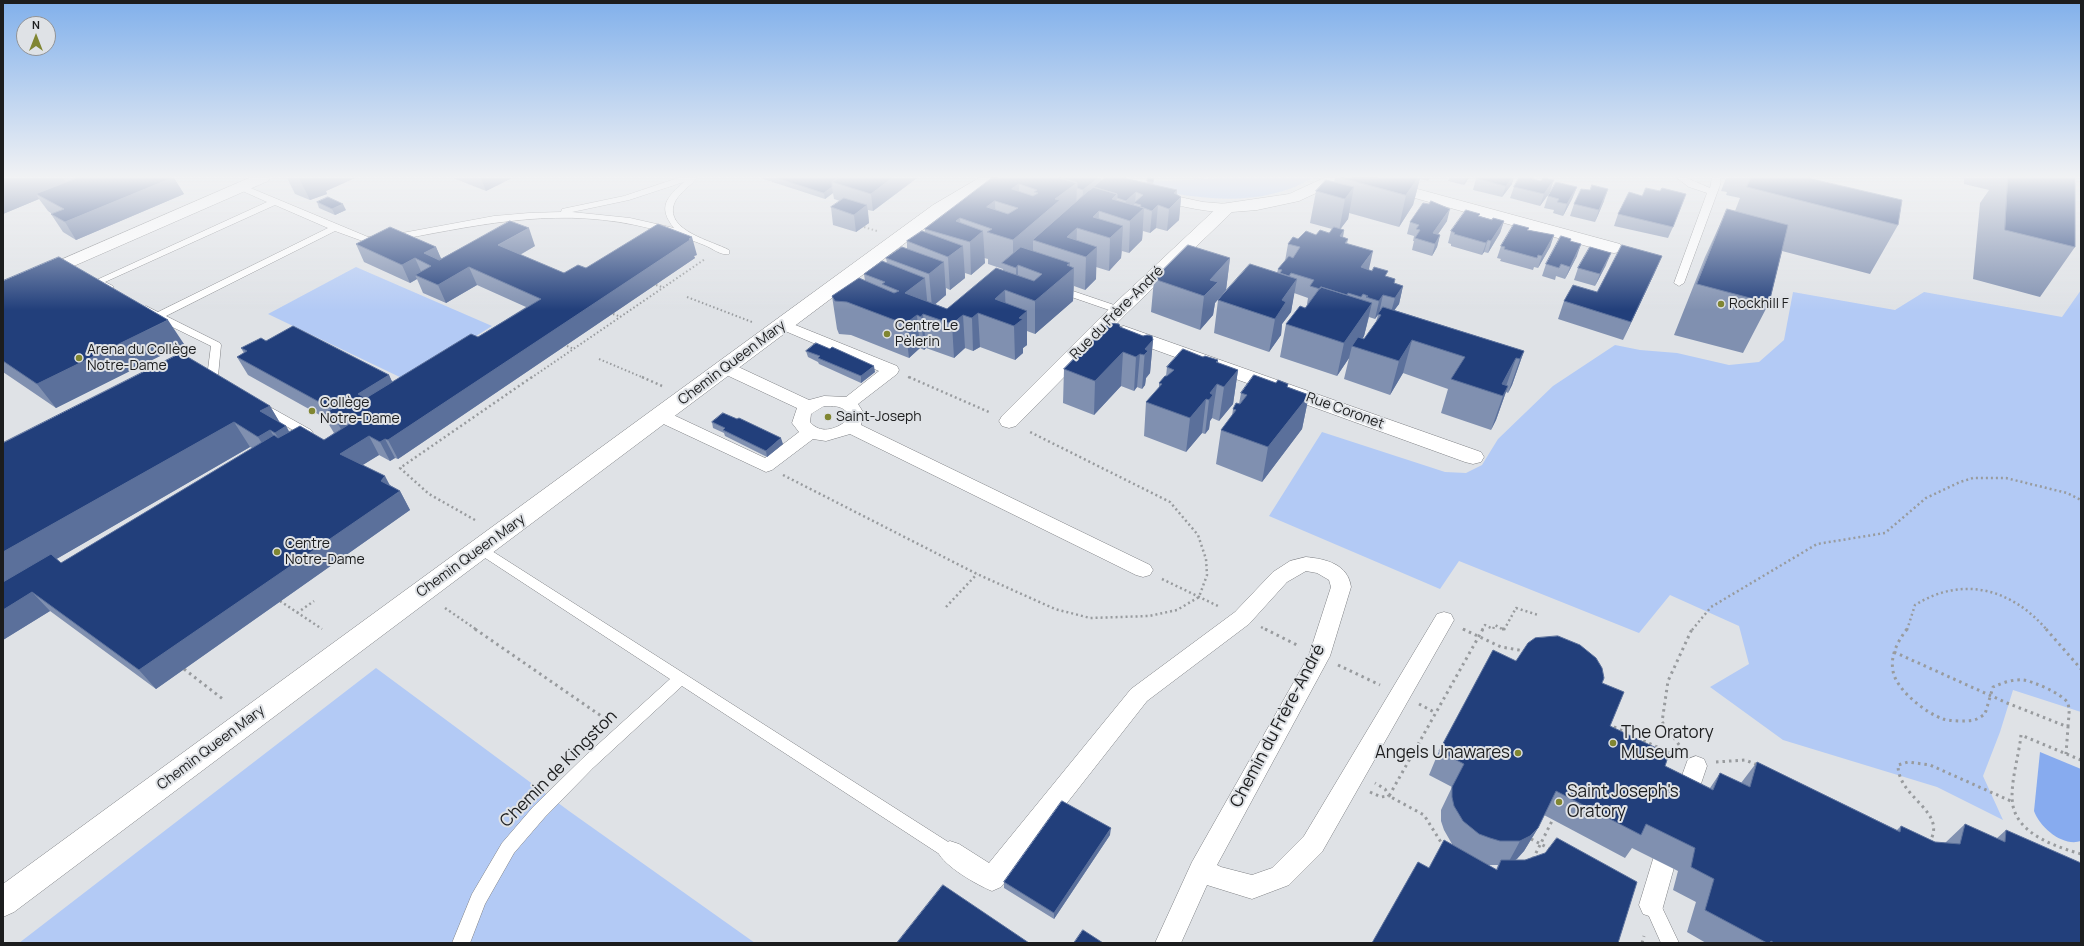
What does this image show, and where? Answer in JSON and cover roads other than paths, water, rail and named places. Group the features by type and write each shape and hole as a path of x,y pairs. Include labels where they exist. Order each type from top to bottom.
{"street":[{"path":"3,292 161,222"},
{"name":"Chemin Queen Mary","path":"3,902 921,222"},
{"name":"Rue du Frère-André","path":"1009,421 1184,246 1211,222"},
{"path":"1517,222 1619,251"},
{"path":"784,325 891,370 848,404"},
{"name":"Rue Coronet","path":"1104,325 1473,457"},
{"path":"726,368 809,407"},
{"path":"824,401 842,401 848,404 855,412 856,418 850,427 843,432 826,436 809,432 801,423 803,412 809,407 824,401"},
{"path":"661,416 766,466 809,432"},
{"path":"850,427 1143,570"},
{"name":"Chemin du Frère-André","path":"950,852 992,879 1139,695 1242,618 1280,577 1298,566 1306,564 1322,566 1331,571 1340,580 1341,587 1318,656 1201,870 1168,943"},
{"path":"1201,870 1217,878 1252,887 1280,877 1313,844 1444,620"},
{"path":"1682,807 1696,766"},
{"path":"1652,905 1663,864"}],"lane":[{"path":"118,293 98,282 230,222"},
{"path":"321,222 356,237 375,240 480,222"},
{"path":"633,222 683,234 726,252"},
{"path":"673,222 683,234"},
{"path":"1679,283 1701,222"},
{"path":"158,316 335,228"},
{"path":"1046,285 1119,310"},
{"path":"138,305 216,345 212,377 232,389"},
{"path":"253,401 307,433"},
{"path":"480,549 950,852"},
{"name":"Chemin de Kingston","path":"461,943 478,900 508,848 539,812 681,678"},
{"path":"1652,905 1670,943"}],"place":[{"name":"Rockhill F","path":"1721,304"},
{"name":"Centre Le Pèlerin","path":"887,334"},
{"name":"Arena du Collège Notre-Dame","path":"79,358"},
{"name":"Collège Notre-Dame","path":"312,411"},
{"name":"Saint-Joseph","path":"828,417"},
{"name":"Centre Notre-Dame","path":"277,552"},
{"name":"The Oratory Museum","path":"1613,743"},
{"name":"Angels Unawares","path":"1518,753"},
{"name":"Saint Joseph's Oratory","path":"1559,802"}]}
